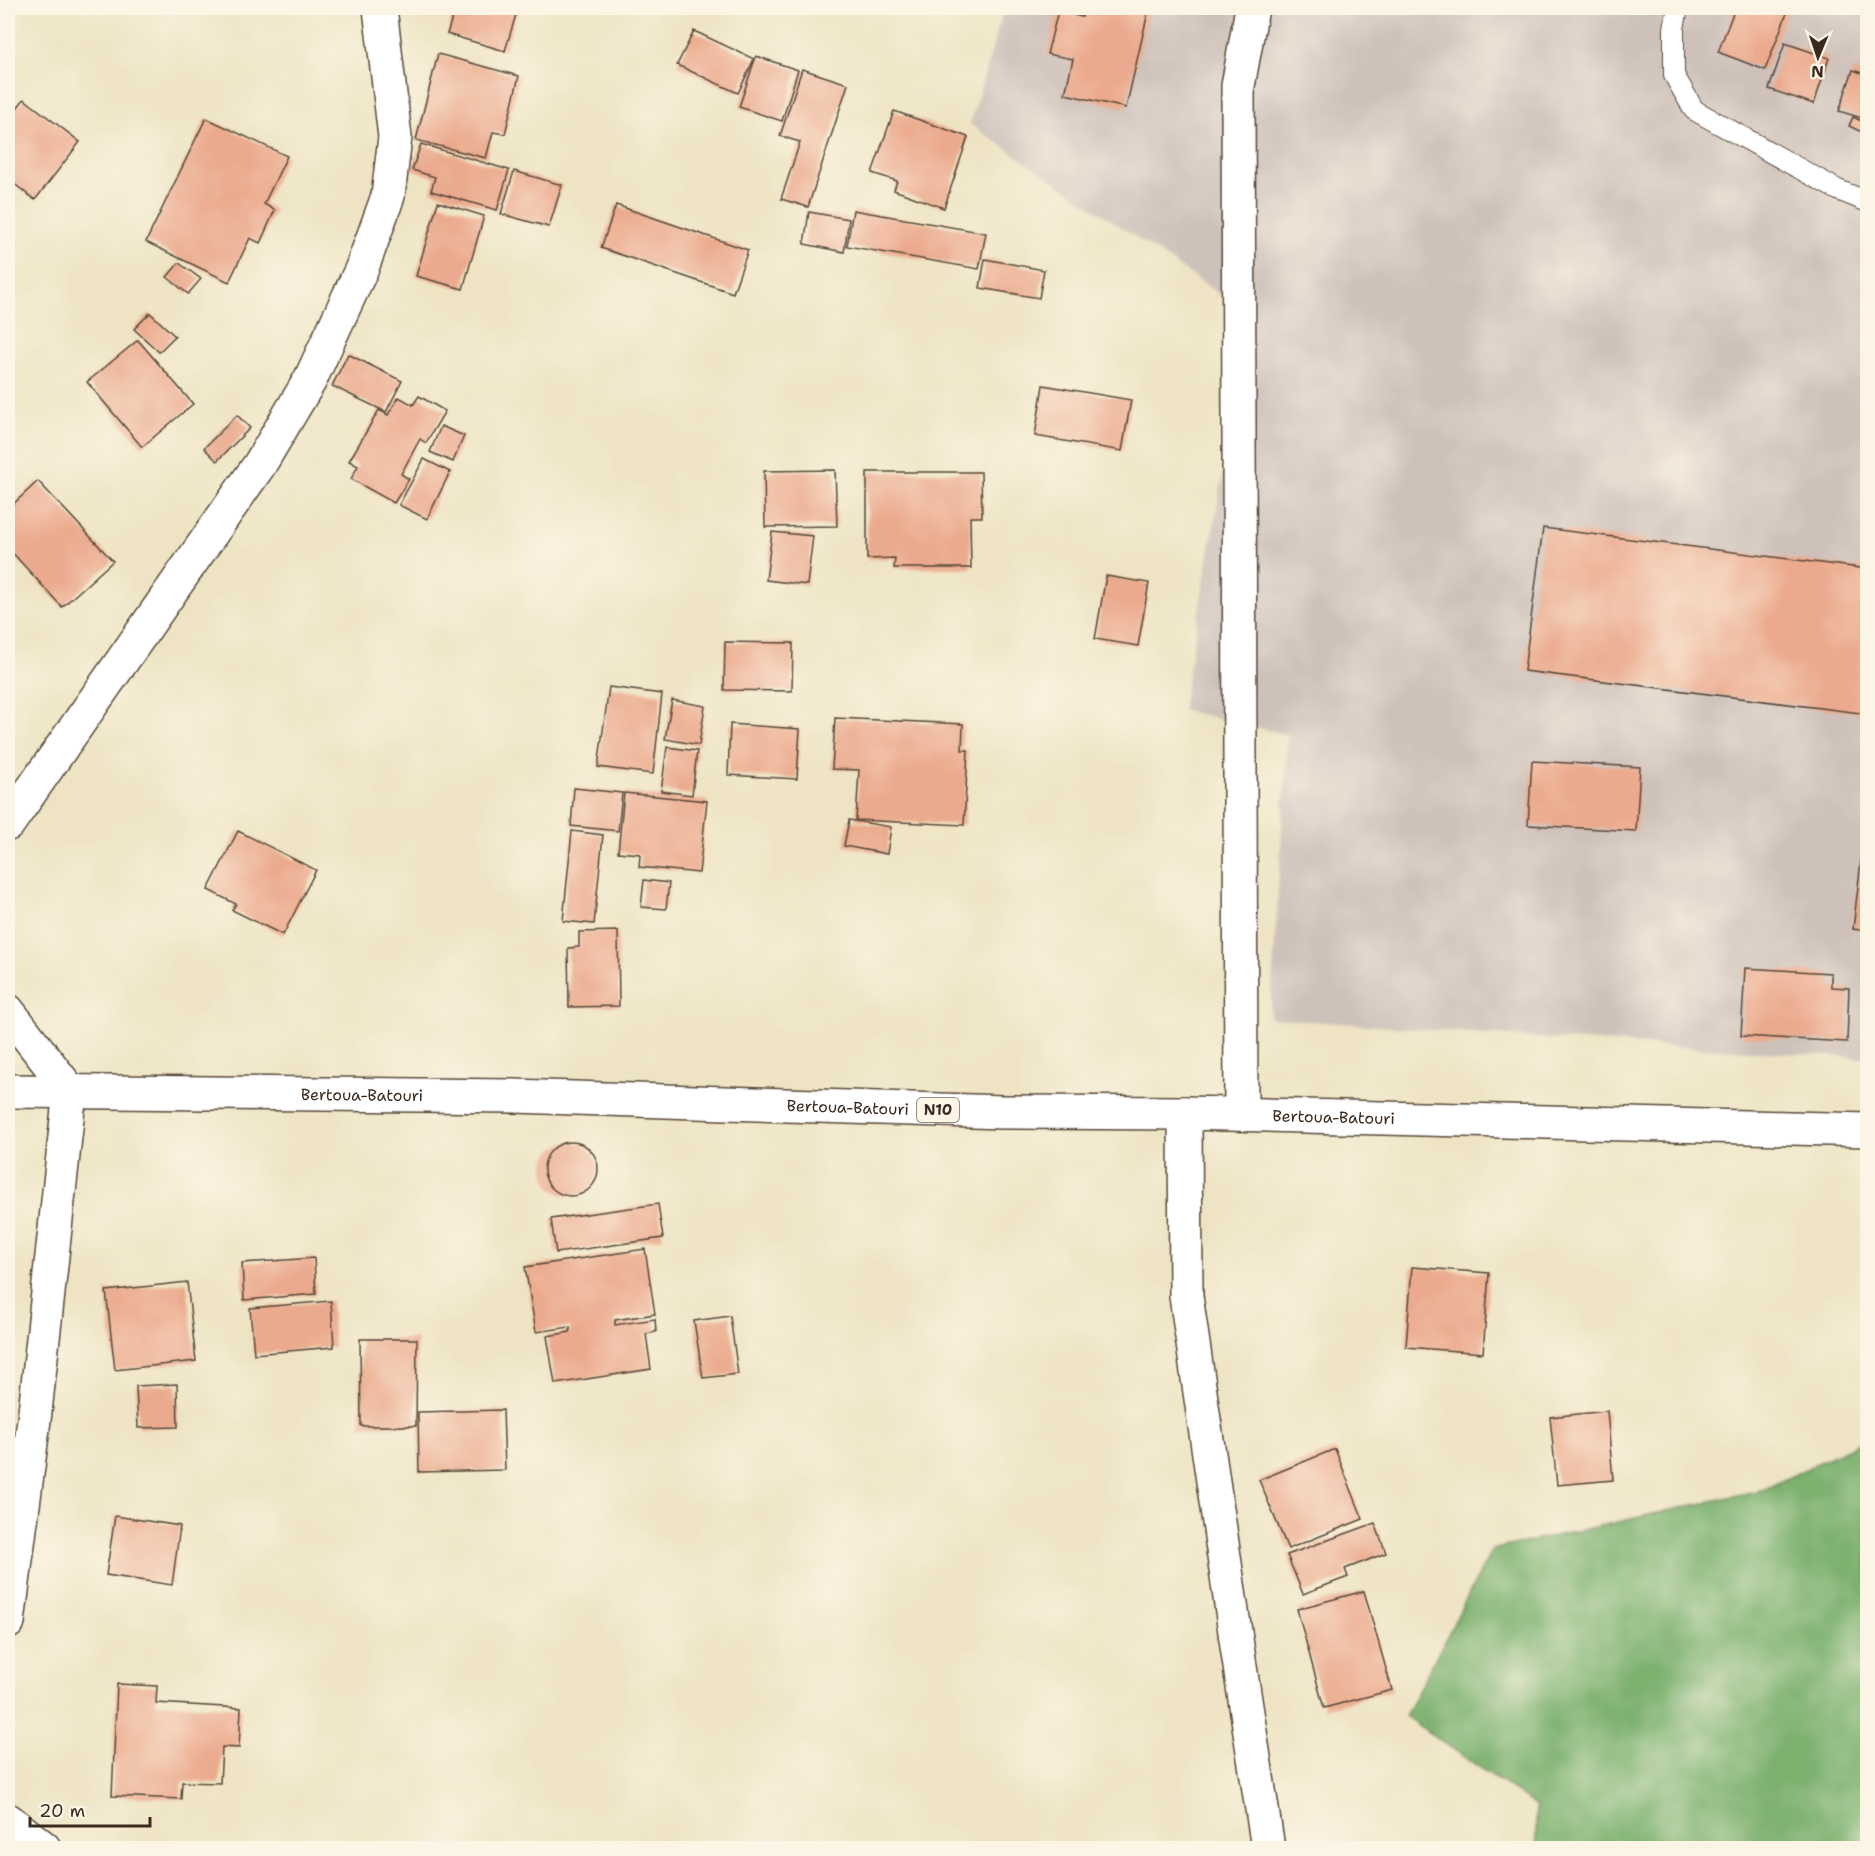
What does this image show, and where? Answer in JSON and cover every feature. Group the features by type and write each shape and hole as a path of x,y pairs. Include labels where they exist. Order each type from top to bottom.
{"main road":[{"path":"8,824 260,464 310,380 357,279 388,196 395,138 380,8"},
{"path":"1241,1114 1238,86 1252,8"},
{"path":"8,1011 69,1091 35,1413 8,1622"},
{"name":"Bertoua-Batouri","path":"8,1090 514,1096 1003,1112 1241,1114 1868,1130"},
{"path":"1185,1113 1186,1296 1268,1848"},
{"path":"8,1820 44,1848"}],"lane":[{"path":"1678,8 1674,28 1674,75 1694,110 1838,190 1868,202"}],"shaded area":[{"path":"1004,8 1867,8 1868,1053 1863,1058 1549,1039 1270,1018 1288,735 1182,710 1250,315 970,124"}],"green space":[{"path":"1867,1439 1867,1848 1536,1848 1536,1806 1405,1716 1492,1550 1765,1489"}],"building":[{"path":"455,8 518,8 505,51 447,34"},
{"path":"1084,8 1149,8 1126,108 1065,94 1073,59 1047,54 1058,11 1082,17"},
{"path":"1735,8 1789,8 1765,70 1718,52"},
{"path":"694,31 754,59 738,93 677,65"},
{"path":"1785,43 1829,58 1814,104 1769,89"},
{"path":"438,54 519,76 505,134 493,132 486,158 416,140"},
{"path":"756,56 798,70 782,121 739,107"},
{"path":"802,69 848,84 808,207 781,199 800,142 780,136"},
{"path":"1853,70 1868,75 1868,120 1839,111"},
{"path":"24,99 80,142 35,200 8,179 8,120"},
{"path":"894,111 968,137 944,208 894,190 897,181 872,173"},
{"path":"1853,117 1868,124 1868,135 1849,126"},
{"path":"206,118 287,156 264,204 275,210 260,243 250,238 229,282 146,242"},
{"path":"421,144 509,170 497,210 431,191 435,177 412,170"},
{"path":"514,171 562,185 549,227 501,214"},
{"path":"438,202 484,216 463,289 416,276"},
{"path":"616,205 748,250 733,293 601,248"},
{"path":"853,210 986,233 979,269 847,246"},
{"path":"809,212 849,219 844,252 804,244"},
{"path":"985,259 1044,270 1039,298 980,288"},
{"path":"179,263 201,279 188,294 167,277"},
{"path":"150,313 175,336 159,352 134,329"},
{"path":"138,340 193,404 142,447 87,382"},
{"path":"348,354 402,381 386,412 332,386"},
{"path":"1043,385 1131,400 1122,451 1035,436"},
{"path":"419,396 445,411 426,443 420,439 401,474 409,479 394,503 351,479 358,466 349,461 379,410 388,415 399,397 413,405"},
{"path":"237,415 250,428 217,461 204,448"},
{"path":"441,426 464,436 453,462 430,452"},
{"path":"424,459 450,472 427,519 399,505"},
{"path":"835,470 837,526 765,527 764,471"},
{"path":"867,472 981,472 982,517 970,517 971,568 894,568 895,558 867,559"},
{"path":"38,481 113,561 62,607 8,548 8,509"},
{"path":"1543,528 1868,569 1868,714 1524,671"},
{"path":"772,532 813,536 807,585 766,580"},
{"path":"1106,576 1149,583 1138,646 1095,639"},
{"path":"725,642 793,643 792,691 724,690"},
{"path":"609,687 662,694 653,774 598,767"},
{"path":"672,700 705,706 699,745 665,739"},
{"path":"835,718 963,724 962,750 968,750 964,825 856,820 859,770 832,769"},
{"path":"730,724 800,729 797,779 728,775"},
{"path":"667,747 697,751 692,795 661,791"},
{"path":"1532,761 1640,767 1636,831 1528,825"},
{"path":"574,788 622,793 618,831 571,826"},
{"path":"624,793 707,801 699,873 639,867 640,854 618,852"},
{"path":"1866,818 1868,818 1868,931 1853,929"},
{"path":"849,820 891,827 887,854 844,846"},
{"path":"238,831 316,870 283,935 232,910 236,904 208,890"},
{"path":"572,831 603,835 594,924 563,921"},
{"path":"644,880 669,883 666,909 641,907"},
{"path":"618,931 619,1006 569,1007 568,948 579,947 579,932"},
{"path":"1745,968 1831,973 1831,987 1849,988 1847,1042 1741,1036"},
{"path":"566,1142 576,1142 586,1146 594,1154 598,1169 594,1184 586,1192 576,1196 566,1196 556,1192 548,1184 544,1174 544,1164 548,1154 556,1146"},
{"path":"658,1204 663,1238 556,1253 551,1219"},
{"path":"645,1249 655,1314 615,1320 615,1325 655,1319 656,1332 646,1334 651,1369 555,1384 547,1336 570,1332 570,1327 536,1332 525,1267"},
{"path":"314,1258 316,1294 244,1300 242,1263"},
{"path":"1412,1267 1489,1273 1483,1353 1406,1347"},
{"path":"187,1282 196,1361 115,1370 106,1291"},
{"path":"331,1301 334,1347 254,1354 250,1308"},
{"path":"730,1316 738,1374 703,1378 694,1321"},
{"path":"360,1339 417,1339 416,1426 361,1426"},
{"path":"177,1384 178,1427 138,1428 136,1386"},
{"path":"503,1410 505,1470 419,1472 418,1412"},
{"path":"1607,1411 1613,1480 1557,1485 1550,1417"},
{"path":"1335,1449 1363,1519 1288,1549 1259,1480"},
{"path":"115,1516 180,1526 172,1585 106,1575"},
{"path":"1375,1523 1386,1553 1345,1569 1348,1577 1303,1594 1287,1555"},
{"path":"1364,1591 1392,1690 1324,1708 1297,1609"},
{"path":"117,1684 157,1686 156,1703 241,1708 239,1748 222,1747 220,1783 182,1782 181,1799 112,1796"}]}
